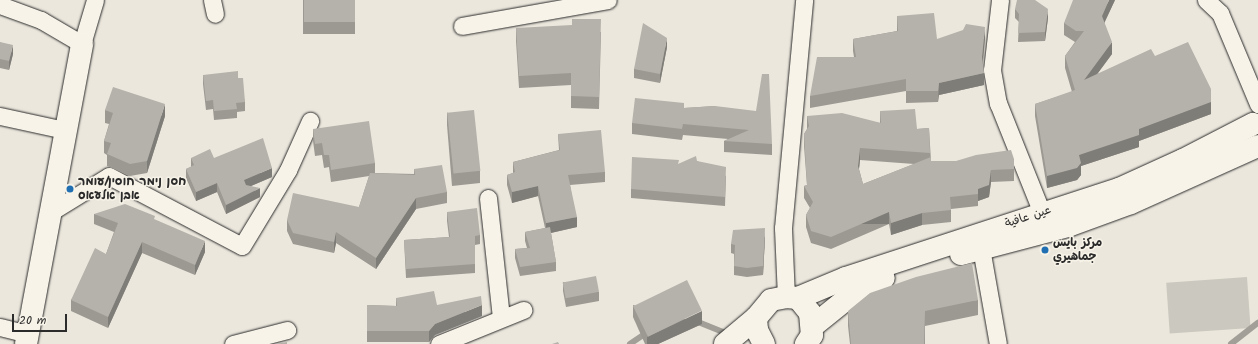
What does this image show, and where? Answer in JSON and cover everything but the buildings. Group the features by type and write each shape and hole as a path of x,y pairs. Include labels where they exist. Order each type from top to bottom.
{"main road":[{"path":"27,339 49,213 82,44"},
{"name":"عين عافية","path":"756,318 764,305 771,300 792,297 1118,189 1183,160 1257,119"},
{"name":"عين عافية","path":"808,339 859,290 892,274 982,248 1068,226 1130,203 1258,146"},
{"path":"792,297 810,312 808,339"},
{"path":"724,344 756,318"},
{"path":"756,318 757,330 764,344"}],"street":[{"path":"0,6 41,20 82,44 95,0"},
{"path":"462,26 514,7 608,0"},
{"path":"792,297 783,228 804,0"},
{"path":"1000,0 992,70 998,103 1042,213"},
{"path":"1206,0 1220,13 1257,119"},
{"path":"0,116 65,130"},
{"path":"49,213 109,176 242,246 288,170 310,121"},
{"path":"488,198 501,318"},
{"path":"982,248 998,344"},
{"path":"439,344 523,310"},
{"path":"0,327 27,339"},
{"path":"233,344 287,330"}],"shaded area":[{"path":"1247,277 1251,328 1170,334 1166,283"}],"waterway":[{"path":"696,321 729,334"},
{"path":"1231,344 1258,323"},
{"path":"630,344 648,332"}],"place":[{"name":"חסן נימר חוסין/עומר אבן אלעאס","path":"70,189"},
{"name":"مركز بايس جماهيري","path":"1045,250"}]}
